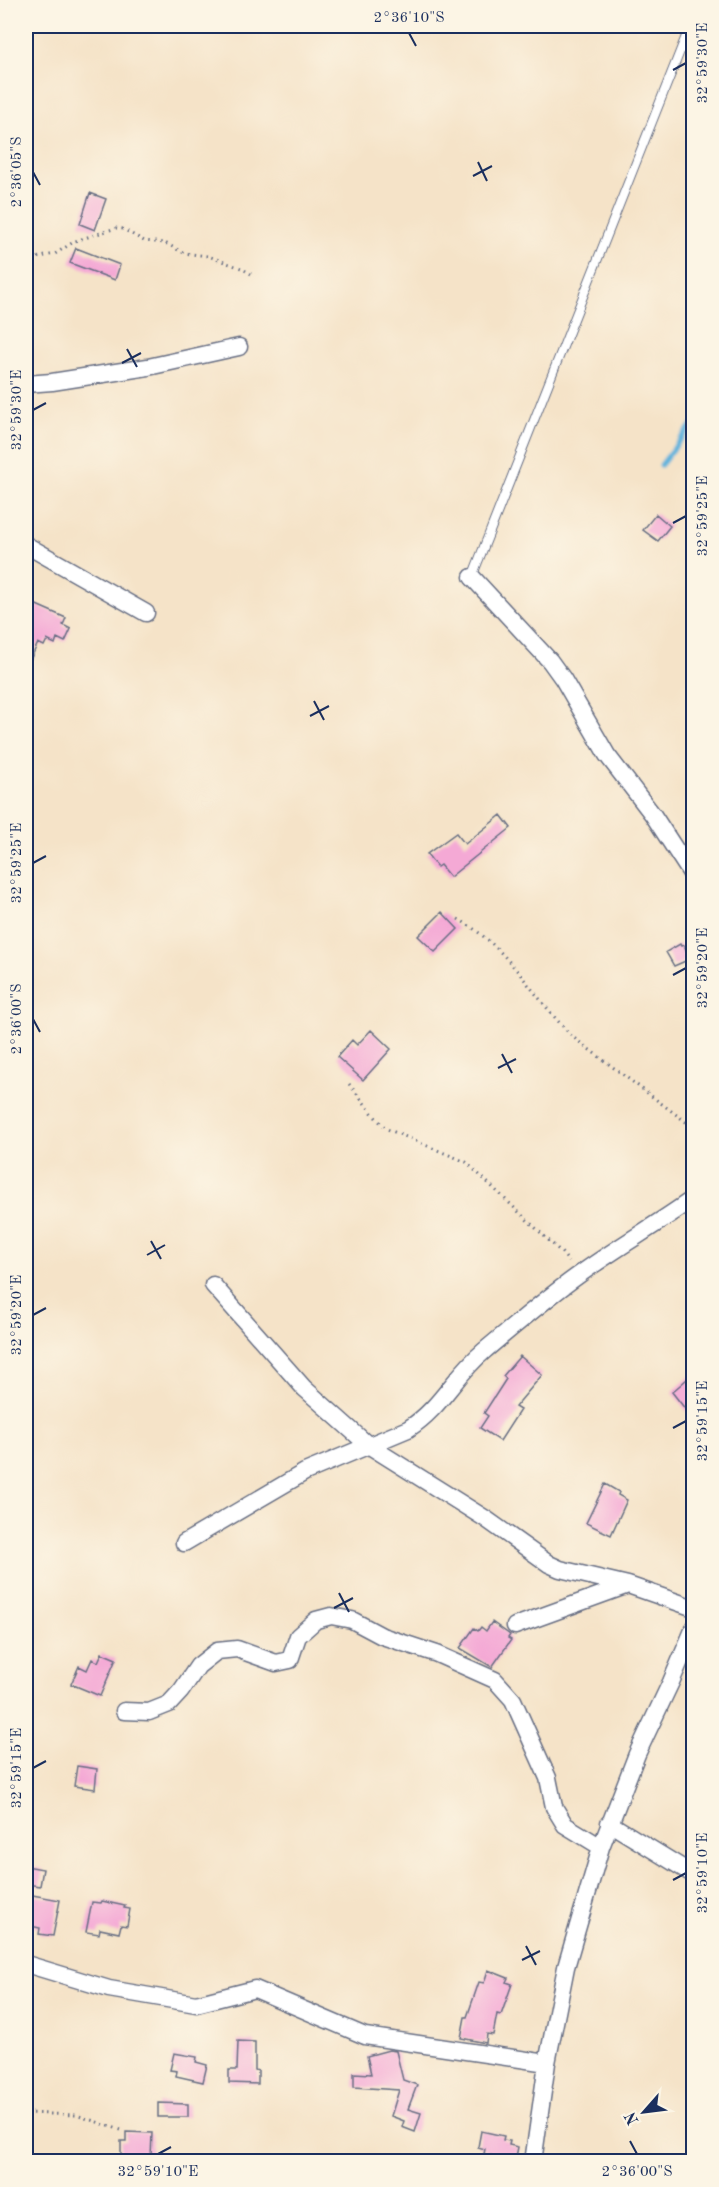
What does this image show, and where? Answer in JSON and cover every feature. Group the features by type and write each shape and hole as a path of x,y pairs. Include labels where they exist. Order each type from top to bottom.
{"street":[{"path":"26,384 148,367 239,347"},
{"path":"26,545 146,613"},
{"path":"472,576 550,661 607,754 653,815 693,878"},
{"path":"184,1543 305,1472 408,1429 423,1419 435,1408 462,1371 576,1277 658,1224 693,1198"},
{"path":"213,1284 304,1388 368,1445 486,1519 560,1569 628,1585 693,1608"},
{"path":"515,1626 628,1585"},
{"path":"124,1711 149,1712 169,1704 198,1666 217,1651 237,1649 276,1663 290,1660 298,1636 316,1620 331,1616 352,1620 382,1636 437,1654 495,1680 513,1700 548,1778 554,1808 565,1825 601,1847"},
{"path":"534,2158 547,2063 566,1967 601,1847 637,1754 671,1682 693,1628"},
{"path":"609,1823 693,1875"},
{"path":"26,1964 109,1989 196,2004 255,1989 365,2036 547,2063"}],"lane":[{"path":"472,576 690,26"}],"path":[{"path":"26,260 55,254 75,241 116,228 123,229 144,241 165,243 184,253 208,256 251,274"},
{"path":"458,919 478,931 526,979 574,1038 693,1128"},
{"path":"349,1084 387,1129 466,1162 561,1252 573,1267 576,1277"},
{"path":"26,2114 76,2115 122,2130"},
{"path":"534,2158 577,2162"}],"building":[{"path":"90,193 106,199 95,230 80,224"},
{"path":"76,248 120,265 115,280 70,263"},
{"path":"656,514 670,526 658,541 643,530"},
{"path":"32,603 66,618 63,625 71,629 65,642 57,638 55,644 47,640 44,646 38,643 26,669 26,607 30,609"},
{"path":"501,815 511,828 450,877 440,865 437,867 427,854 456,833 465,844"},
{"path":"442,912 458,929 435,952 418,936"},
{"path":"680,944 684,945 690,959 674,966 666,952"},
{"path":"371,1030 391,1049 363,1080 337,1057 352,1040 357,1045"},
{"path":"520,1356 542,1375 515,1407 520,1410 500,1441 480,1428 488,1416 484,1413 506,1379 503,1376"},
{"path":"693,1374 693,1419 672,1392"},
{"path":"605,1484 627,1500 611,1535 586,1523"},
{"path":"492,1622 510,1635 508,1638 511,1640 492,1667 460,1648 474,1628 478,1631 481,1627 486,1631"},
{"path":"102,1653 116,1659 100,1696 71,1684 79,1666 87,1670 92,1659 98,1662"},
{"path":"77,1766 97,1769 95,1789 74,1786"},
{"path":"26,1866 43,1869 40,1886 26,1884"},
{"path":"27,1894 60,1900 53,1936 39,1934 40,1928 26,1925"},
{"path":"102,1901 130,1909 127,1926 121,1925 119,1933 100,1929 99,1934 86,1932 92,1902 101,1903"},
{"path":"488,1970 508,1978 506,1982 512,1984 501,2015 497,2014 493,2035 487,2034 486,2043 461,2038 465,2017 467,2017 479,1982 484,1983"},
{"path":"238,2041 255,2042 255,2070 258,2071 258,2084 229,2083 229,2070 237,2070"},
{"path":"389,2050 396,2051 403,2080 417,2085 408,2109 421,2113 415,2132 402,2127 404,2121 391,2116 399,2090 354,2087 354,2073 371,2074 367,2056"},
{"path":"174,2053 197,2057 196,2062 207,2065 203,2082 176,2076 177,2071 170,2070"},
{"path":"158,2103 188,2104 188,2117 158,2117"},
{"path":"481,2131 504,2136 503,2140 510,2141 509,2145 518,2147 515,2162 493,2162 494,2156 484,2154 485,2149 478,2147"},
{"path":"126,2132 152,2133 151,2157 148,2156 147,2162 121,2162 121,2141 126,2141"}],"waterway":[{"path":"661,465 694,422"}]}
